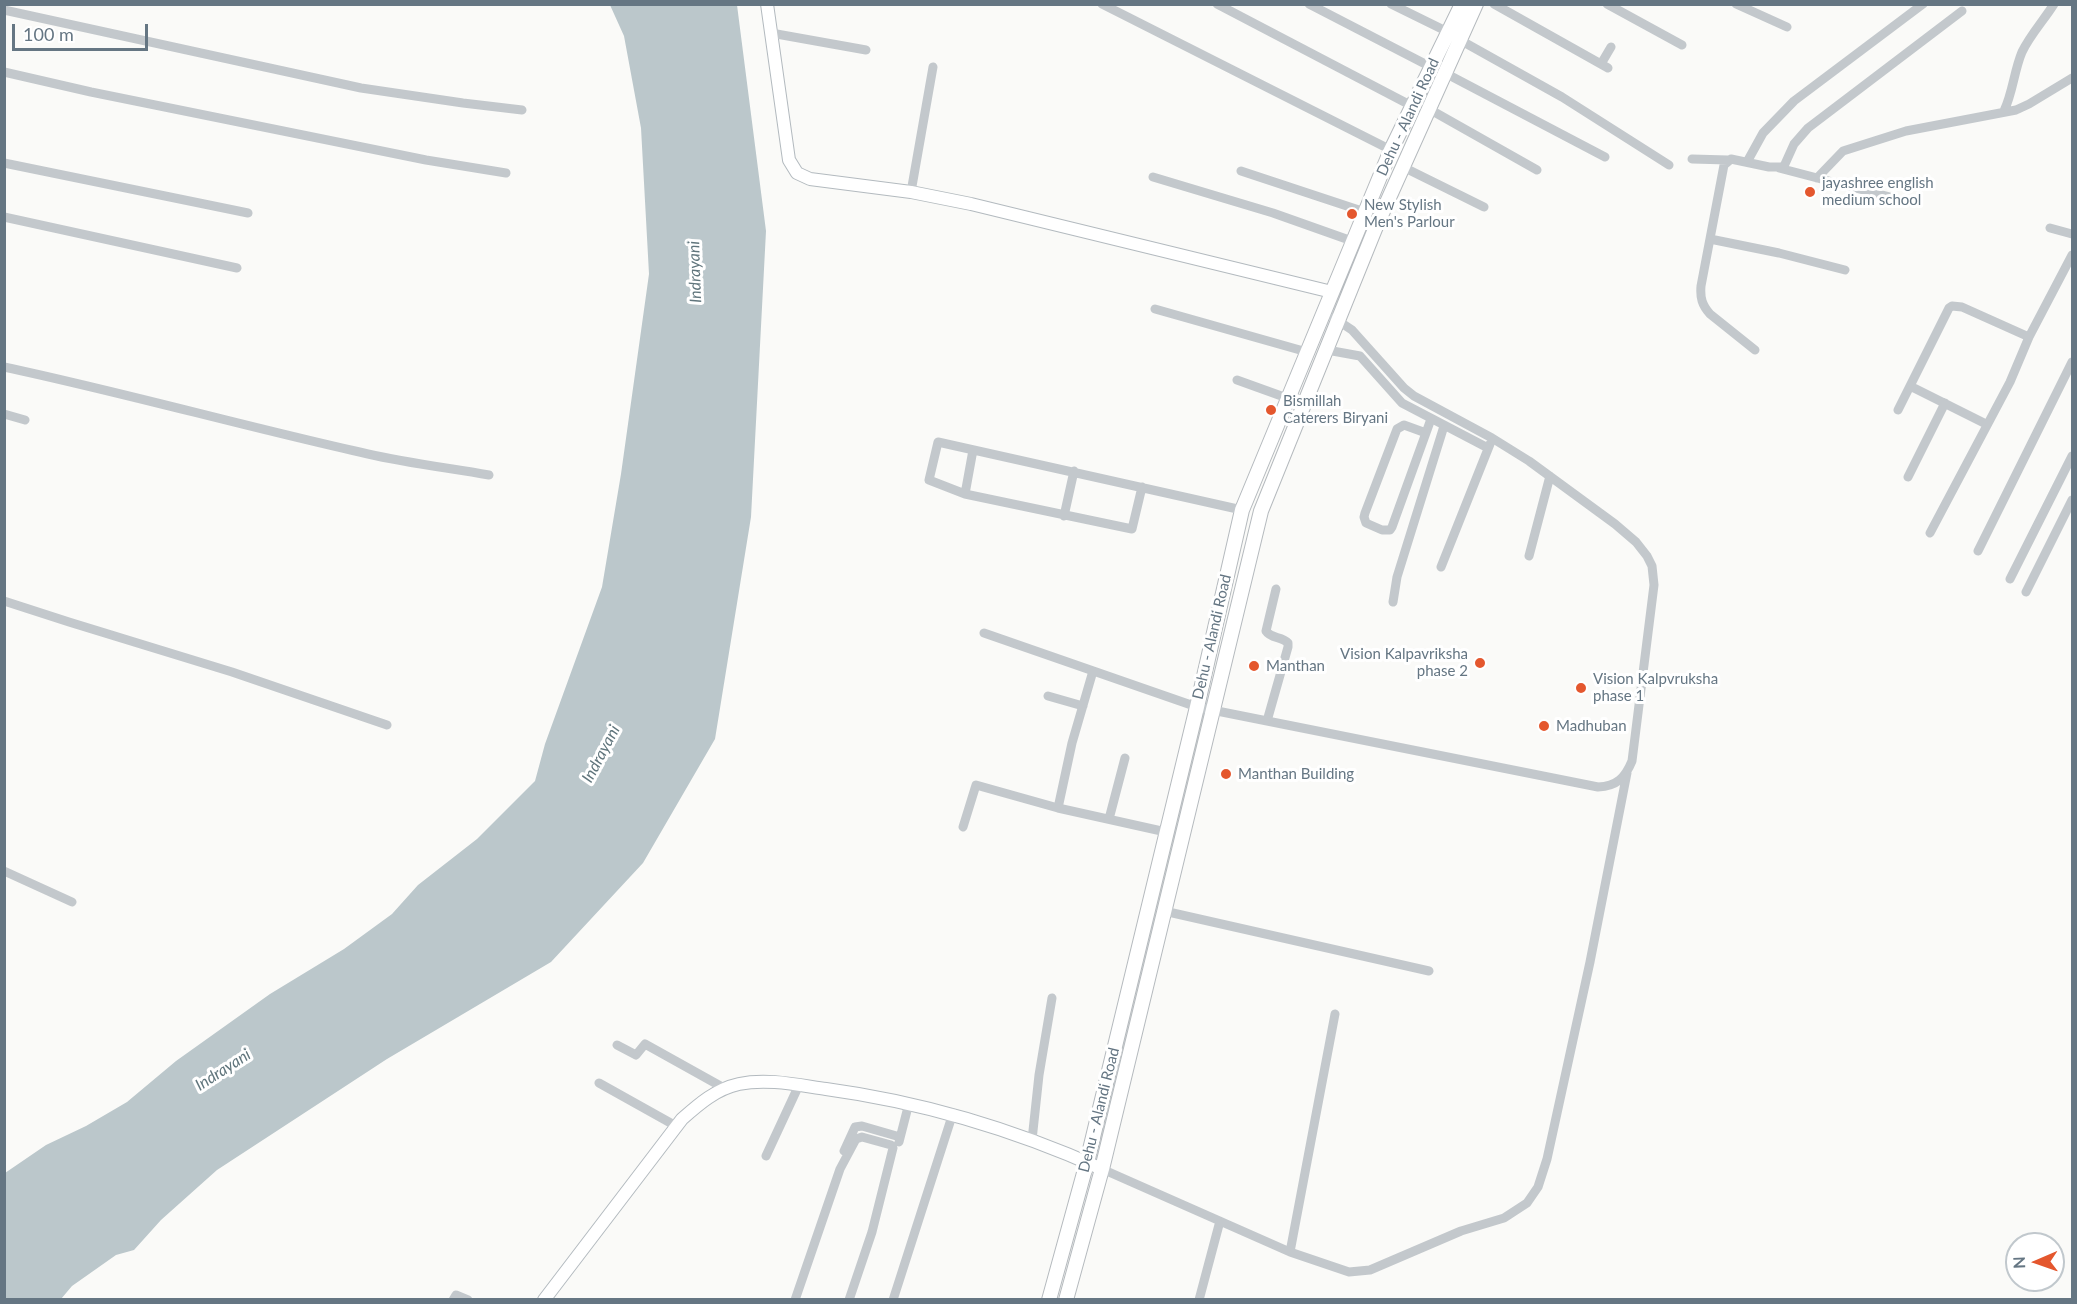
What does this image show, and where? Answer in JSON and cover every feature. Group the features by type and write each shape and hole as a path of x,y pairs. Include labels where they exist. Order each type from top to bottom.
{"main road":[{"name":"Dehu - Alandi Road","path":"1066,1299 1102,1169 1261,511 1376,229 1445,73 1462,4"},
{"name":"Dehu - Alandi Road","path":"1049,1299 1087,1162 1242,510 1391,150 1431,67 1476,4"}],"street":[{"path":"767,4 789,160 797,174 810,179 911,192 970,204 1332,292"},
{"path":"1102,4 1391,150"},
{"path":"1217,4 1412,106"},
{"path":"1309,4 1431,67"},
{"path":"1391,4 1454,36 1562,97 1669,165"},
{"path":"1494,4 1604,66 1611,47"},
{"path":"1607,4 1682,45"},
{"path":"1736,4 1787,27"},
{"path":"1747,162 1762,133 1794,101 1923,4"},
{"path":"2004,111 2011,96 2015,72 2023,50 2054,4"},
{"path":"4,10 350,86 414,97 522,110"},
{"path":"1779,168 1785,164 1794,144 1808,128 1962,11"},
{"path":"771,33 866,50"},
{"path":"911,192 933,67"},
{"path":"4,72 91,93 426,160 506,173"},
{"path":"1445,73 1605,157"},
{"path":"1817,178 1842,151 1906,131 2016,110 2073,78"},
{"path":"1429,109 1537,170"},
{"path":"1692,159 1728,160 1779,168 1913,203"},
{"path":"1728,160 1724,165 1701,286 1702,304 1710,314 1755,350"},
{"path":"4,163 248,213"},
{"path":"1403,167 1484,207"},
{"path":"1241,171 1365,212"},
{"path":"1153,177 1273,213 1352,242"},
{"path":"4,217 237,268"},
{"path":"2050,228 2073,234"},
{"path":"1710,240 1779,253 1845,270"},
{"path":"1930,533 2010,382 2029,337 2073,255"},
{"path":"1898,410 1952,306 1962,307 2029,337"},
{"path":"1155,309 1306,352"},
{"path":"544,1299 676,1126 704,1100 724,1088 756,1081 799,1085 909,1102 952,1113 1032,1140 1087,1162 1290,1252 1349,1272 1370,1270 1461,1231 1504,1218 1527,1203 1538,1187 1547,1160 1632,761 1654,585 1652,566 1636,542 1615,524 1550,476 1492,438 1409,392 1352,330 1324,313"},
{"path":"1327,350 1360,356 1402,403 1488,448"},
{"path":"1978,551 2073,362"},
{"path":"4,367 113,391 370,455 489,475"},
{"path":"1237,380 1287,398"},
{"path":"1910,386 1986,424"},
{"path":"1908,477 1945,403"},
{"path":"4,414 25,420"},
{"path":"1426,433 1404,425 1397,429 1365,513 1366,523 1382,530 1390,530 1392,526 1426,433 1431,419"},
{"path":"1393,602 1397,577 1444,426"},
{"path":"1441,567 1492,438"},
{"path":"1142,487 1132,529 965,494 929,480 938,442 1074,471 1242,510"},
{"path":"965,494 973,450"},
{"path":"2010,579 2073,456"},
{"path":"1064,516 1074,471"},
{"path":"1529,556 1550,476"},
{"path":"2026,592 2073,500"},
{"path":"1267,721 1288,647 1285,640 1270,635 1266,631 1275,589"},
{"path":"4,601 232,672 387,725"},
{"path":"984,633 1212,711 1598,787 1611,786 1628,772"},
{"path":"1058,808 1093,671"},
{"path":"1048,696 1083,706"},
{"path":"1109,819 1125,758"},
{"path":"963,827 976,785 1058,808 1166,832"},
{"path":"4,871 72,902"},
{"path":"1164,911 1429,971"},
{"path":"1032,1140 1039,1076 1052,998"},
{"path":"1290,1252 1335,1014"},
{"path":"617,1045 636,1055 645,1044 724,1088"},
{"path":"599,1083 676,1126"},
{"path":"766,1156 799,1085"},
{"path":"840,1169 840,1162 855,1127 862,1126 899,1140 909,1102"},
{"path":"893,1299 952,1113"},
{"path":"795,1299 840,1169 856,1139 862,1137 891,1145 893,1148 872,1232 849,1299"},
{"path":"1199,1299 1220,1221"},
{"path":"453,1299 456,1295 468,1299"}],"water":[{"name":"Indrayani","path":"610,5 737,5 766,231 751,517 715,739 643,863 551,962 387,1059 217,1170 161,1220 134,1250 116,1255 72,1286 61,1299 5,1299 5,1173 46,1145 86,1126 127,1102 176,1061 270,994 344,949 392,914 418,885 477,839 535,781 545,744 602,587 621,474 649,274 641,128 624,36"}],"place":[{"name":"jayashree english medium school","path":"1810,192"},
{"name":"New Stylish Men's Parlour","path":"1352,214"},
{"name":"Bismillah Caterers Biryani","path":"1271,410"},
{"name":"Vision Kalpavriksha phase 2","path":"1480,663"},
{"name":"Manthan","path":"1254,666"},
{"name":"Vision Kalpvruksha phase 1","path":"1581,688"},
{"name":"Madhuban","path":"1544,726"},
{"name":"Manthan Building","path":"1226,774"}]}
